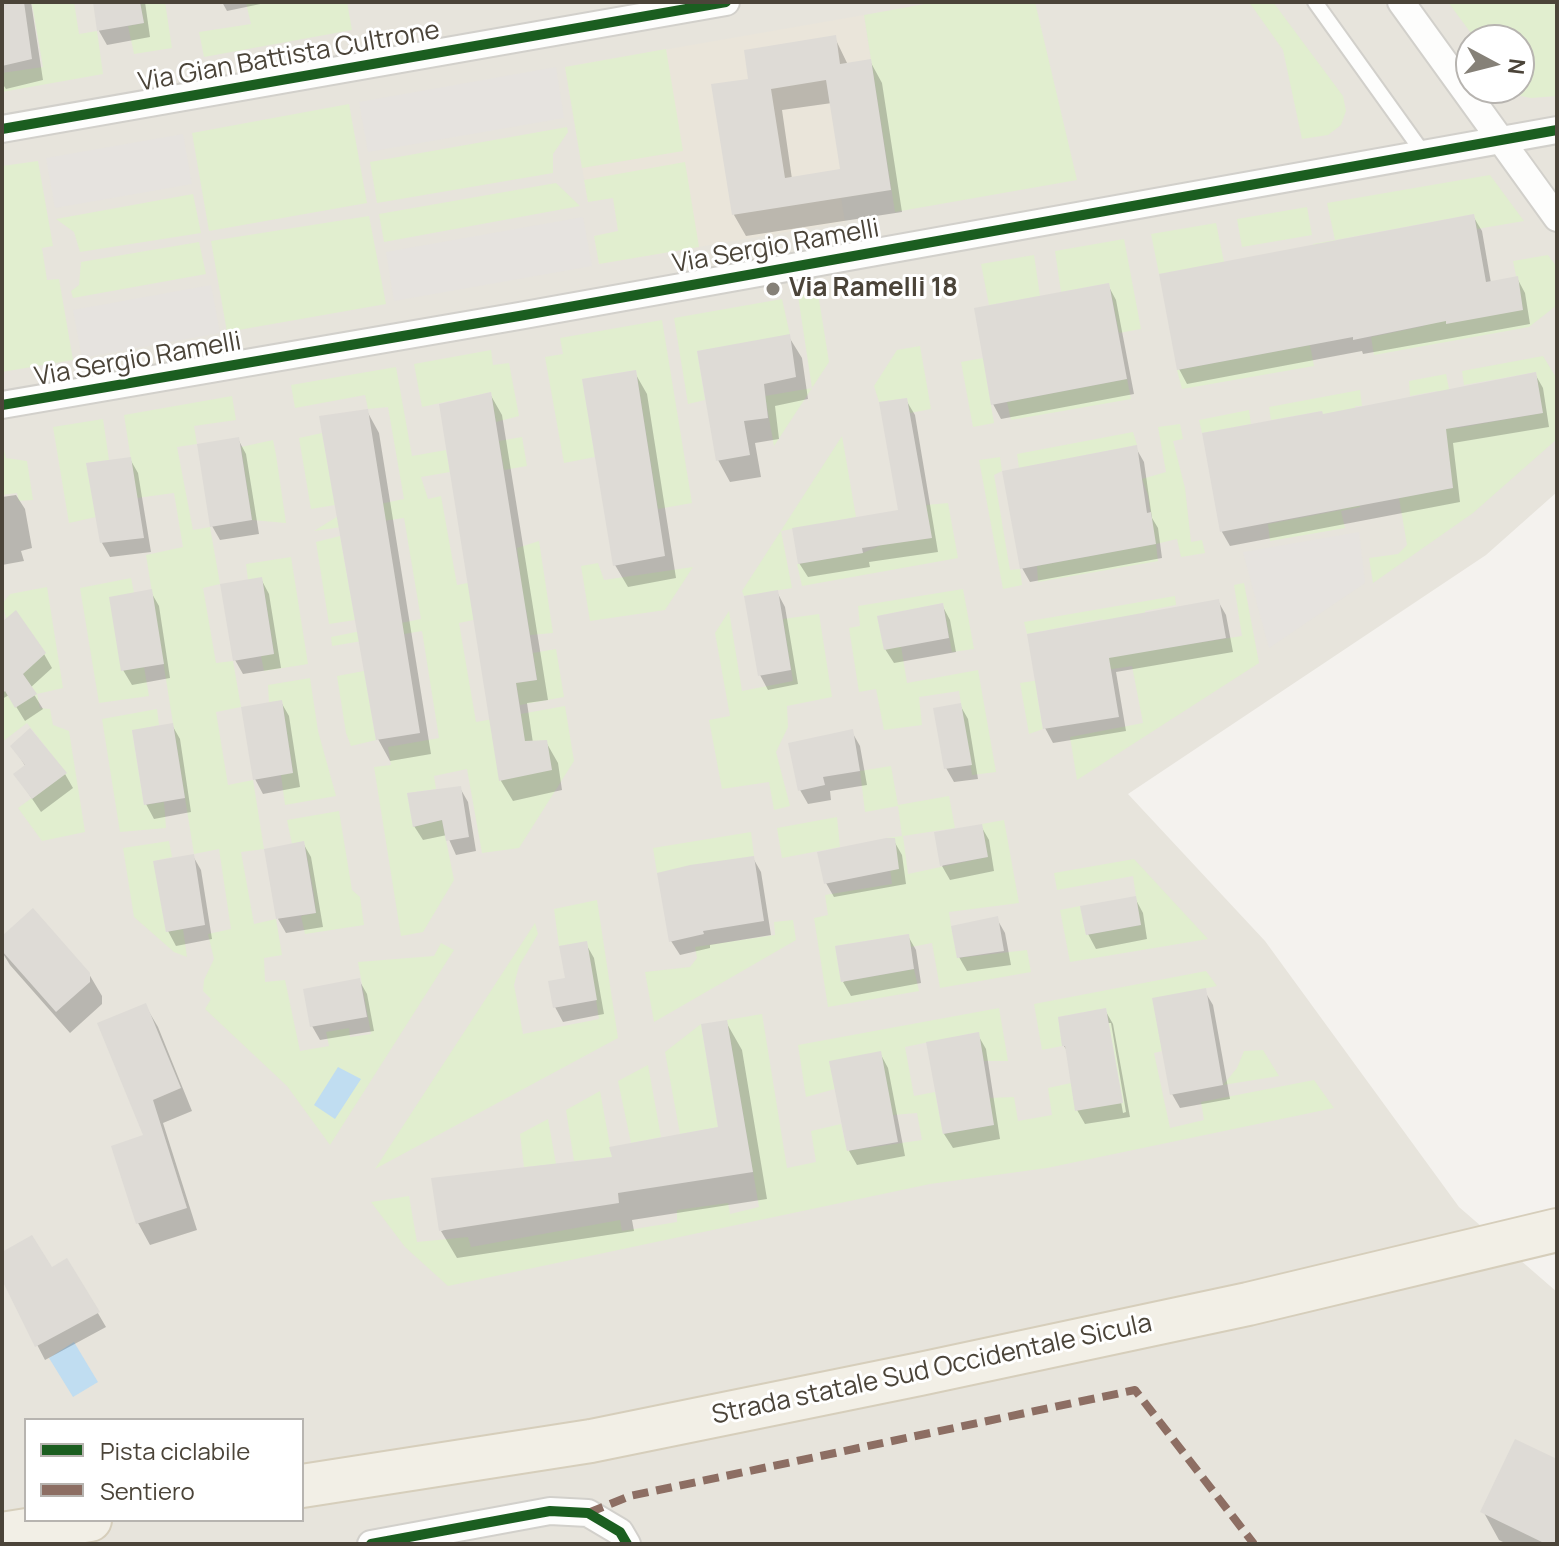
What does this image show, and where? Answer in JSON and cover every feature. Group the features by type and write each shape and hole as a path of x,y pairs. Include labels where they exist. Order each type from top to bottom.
{"main road":[{"name":"Strada statale Sud Occidentale Sicula","path":"304,1486 591,1441 920,1374 1248,1304 1557,1230"},
{"path":"2,1534 77,1522"}],"street":[{"name":"Via Gian Battista Cultrone","path":"2,129 726,2"},
{"path":"1401,2 1557,218"},
{"name":"Via Sergio Ramelli","path":"2,405 1557,130"},
{"path":"371,1544 550,1511 588,1513 620,1532 627,1544"}],"lane":[{"path":"1315,2 1424,154"}],"shaded area":[{"path":"2,2 1557,2 1557,492 1486,555 1128,794 1265,941 1459,1207 1557,1292 1557,1544 2,1544"},
{"path":"864,15 891,190 841,198 845,222 599,264 594,236 618,231 613,198 588,202 565,67"},
{"path":"556,67 564,118 368,152 359,102"},
{"path":"183,134 192,184 55,208 46,158"},
{"path":"583,217 592,266 394,301 386,252"},
{"path":"211,285 220,333 82,358 73,310"},
{"path":"1359,532 1365,583 1269,648 1243,552"}],"green space":[{"path":"74,2 79,34 97,31 103,74 2,92 2,73 43,67 32,4"},
{"path":"140,2 165,2 172,48 134,54 128,26 144,23"},
{"path":"347,2 352,30 204,57 199,32 251,24 246,3"},
{"path":"936,2 1035,2 1077,180 895,212 864,15"},
{"path":"1249,2 1273,2 1343,96 1346,111 1341,125 1328,135 1302,139 1283,50"},
{"path":"1448,2 1557,2 1557,96 1535,98 1535,24 1464,24"},
{"path":"666,49 683,151 582,168 565,67"},
{"path":"349,104 367,203 209,231 192,133"},
{"path":"567,127 568,132 553,154 553,173 377,203 370,162"},
{"path":"38,161 53,246 42,248 47,280 59,279 73,360 2,372 2,166"},
{"path":"685,162 699,247 599,264 594,236 618,231 613,198 588,202 584,180"},
{"path":"1490,175 1524,221 1477,229 1474,214 1335,240 1327,203"},
{"path":"556,183 580,206 384,242 379,214"},
{"path":"193,194 201,233 80,252 74,232 56,219"},
{"path":"1307,207 1312,235 1242,247 1237,219"},
{"path":"369,216 386,304 227,332 211,241"},
{"path":"1216,223 1224,262 1159,274 1151,234"},
{"path":"1124,239 1141,329 1119,333 1109,283 1061,292 1055,251"},
{"path":"1335,240 1322,296 1313,244"},
{"path":"199,242 206,274 73,298 71,291 79,285 81,262"},
{"path":"1034,255 1040,296 989,305 981,264"},
{"path":"1548,255 1557,267 1557,305 1529,327 1374,355 1371,337 1424,326 1420,295 1523,310 1513,261"},
{"path":"818,293 829,362 812,388 798,296"},
{"path":"782,299 790,335 697,351 705,400 688,404 674,318"},
{"path":"662,320 692,503 658,509 636,370 582,379 587,408 610,405 614,424 590,427 595,457 564,463 545,357 563,354 560,338"},
{"path":"1310,345 1314,366 1182,389 1177,370"},
{"path":"920,346 931,409 910,413 907,398 879,402 874,386 897,350"},
{"path":"491,350 493,365 509,363 519,416 496,422 491,392 422,407 414,364"},
{"path":"1016,352 1019,364 985,370 994,423 973,427 961,362"},
{"path":"1543,356 1557,379 1557,439 1473,513 1373,583 1369,558 1398,554 1407,545 1399,498 1453,488 1437,391 1410,396 1409,381 1446,374 1457,428 1542,413 1536,372 1464,385 1462,371"},
{"path":"396,367 412,456 446,450 450,472 421,477 428,499 441,496 457,585 520,573 517,548 539,541 553,633 530,635 526,609 459,623 476,722 565,706 574,761 519,848 482,853 467,769 434,776 436,789 407,793 413,827 442,820 454,880 423,932 401,936 374,767 391,765 388,747 439,738 422,631 332,646 331,637 421,619 404,518 314,531 346,511 404,499 388,407 368,409 365,395 295,408 291,385"},
{"path":"1127,379 1131,399 1011,420 1007,402"},
{"path":"812,388 774,446 765,396"},
{"path":"1360,390 1362,406 1355,406 1365,455 1353,471 1360,507 1341,511 1345,528 1270,541 1268,524 1341,510 1322,411 1271,420 1269,407"},
{"path":"232,396 236,420 194,426 197,444 177,447 193,530 210,527 220,584 203,588 216,663 233,661 241,707 216,712 228,785 253,780 264,849 241,852 254,924 276,919 282,955 264,958 265,982 285,980 300,1051 329,1046 326,1032 349,1028 350,1037 371,1034 358,962 434,956 441,943 454,950 330,1145 287,1086 205,1009 211,999 203,991 204,980 214,959 208,934 231,929 219,849 194,854 146,555 183,547 174,493 137,498 124,415"},
{"path":"1249,410 1251,424 1202,433 1199,420"},
{"path":"103,419 109,460 86,463 96,517 69,523 53,427"},
{"path":"1180,424 1183,439 1173,441 1185,488 1191,542 1202,540 1205,553 1181,557 1177,539 1156,544 1158,561 1038,582 1037,566 1155,544 1148,495 1142,479 1166,472 1158,427"},
{"path":"1133,432 1137,445 1019,468 1017,454"},
{"path":"322,433 335,505 311,509 299,438"},
{"path":"842,436 856,517 781,531 792,588 744,596 742,591"},
{"path":"522,437 527,466 504,470 499,441"},
{"path":"273,440 286,523 252,520 241,447"},
{"path":"2,443 6,458 27,461 33,500 19,501 17,493 2,495"},
{"path":"1000,457 1002,471 994,475 1010,570 1020,569 1022,585 1003,589 979,460"},
{"path":"948,503 958,558 802,586 797,564 863,553 881,545 931,538 926,505"},
{"path":"340,536 355,620 329,624 316,542"},
{"path":"291,557 308,664 264,671 261,656 274,653 262,578 248,580 246,564"},
{"path":"598,563 604,580 693,567 665,610 590,621 581,566"},
{"path":"131,578 134,593 121,671 144,667 149,696 99,703 80,588"},
{"path":"1244,583 1259,663 1077,780 1070,737 1143,723 1132,666 1073,675 1077,688 1037,695 1043,729 1029,734 1020,683 1072,675 1108,654 1103,619 1027,634 1024,622 1175,596 1176,605 1145,611 1152,650 1242,636 1234,585"},
{"path":"47,587 63,688 37,694 40,708 50,709 53,725 69,731 85,832 42,841 18,808 66,773 27,723 2,742 2,686 36,694 23,674 2,604 10,594"},
{"path":"963,589 974,649 952,652 943,603 877,616 884,649 901,646 907,683 978,670 996,772 972,775 959,691 919,697 922,725 884,730 876,689 859,692 849,628 860,626 858,606"},
{"path":"729,611 742,691 793,681 783,619 819,614 832,697 787,706 788,727 776,752 790,806 774,810 769,782 722,789 709,720 730,716 715,633"},
{"path":"556,649 564,697 520,705 516,683 537,680 533,653"},
{"path":"364,671 376,740 351,746 337,676"},
{"path":"310,678 318,731 336,796 285,805 281,775 293,772 282,701 269,702 268,685"},
{"path":"157,709 159,725 132,731 144,805 164,802 166,828 120,832 102,719"},
{"path":"891,766 898,805 949,796 955,828 903,836 908,874 987,857 982,824 1004,820 1019,903 949,912 951,926 957,958 1027,950 1031,972 940,988 932,943 911,947 908,934 835,946 841,982 914,969 919,991 828,1007 814,918 828,915 825,895 892,884 886,838 902,836 898,806 865,812 860,771"},
{"path":"339,811 352,890 360,897 364,925 305,934 301,916 316,913 314,895 304,841 292,844 287,820"},
{"path":"837,817 840,847 782,858 777,828"},
{"path":"751,832 754,856 657,873 653,848"},
{"path":"169,841 172,857 154,861 166,932 183,929 187,957 174,952 134,917 123,848"},
{"path":"1134,859 1208,939 1070,962 1060,910 1080,906 1086,935 1140,925 1133,876 1057,890 1054,873"},
{"path":"597,900 618,1038 375,1169 535,923 538,934 519,966 514,985 523,1034 599,1019 587,942 559,946 554,909"},
{"path":"793,920 796,940 654,1022 645,972 690,967 697,958 695,947 775,935 774,922"},
{"path":"1206,971 1217,986 1153,999 1162,1051 1154,1053 1170,1128 1204,1120 1201,1102 1314,1080 1334,1108 1047,1168 930,1184 448,1286 405,1247 371,1202 409,1196 417,1242 468,1237 471,1247 620,1220 622,1231 677,1222 677,1210 728,1203 730,1214 759,1207 727,1020 762,1014 787,1168 816,1162 811,1131 841,1124 847,1151 922,1140 917,1113 893,1115 829,1061 835,1089 806,1097 798,1045 999,1008 1008,1061 984,1061 978,1032 905,1047 914,1096 935,1092 943,1134 993,1125 988,1098 1014,1097 1018,1121 1052,1115 1048,1088 1071,1083 1123,1102 1106,1008 1058,1017 1062,1046 1042,1050 1034,1004"},
{"path":"701,1024 718,1127 680,1134 665,1052"},
{"path":"1263,1050 1279,1076 1223,1085 1237,1068 1244,1051"},
{"path":"648,1065 661,1137 631,1143 618,1081"},
{"path":"600,1091 612,1157 574,1161 566,1110"},
{"path":"548,1119 556,1164 524,1167 520,1134"}],"water":[{"path":"338,1067 361,1079 335,1119 314,1105"},
{"path":"74,1342 98,1382 73,1397 49,1358"}],"building":[{"path":"2,2 24,2 32,59 2,66"},
{"path":"93,2 140,2 144,23 97,31"},
{"path":"836,35 840,64 871,59 891,190 732,215 711,84 748,79 744,50","holes":["826,80 840,169 785,178 771,89"]},
{"path":"1474,214 1486,282 1518,276 1523,310 1446,324 1446,321 1353,340 1353,337 1177,370 1159,274"},
{"path":"1109,283 1127,379 991,405 974,308"},
{"path":"790,334 796,377 764,384 768,418 744,421 750,455 716,461 697,351"},
{"path":"636,370 665,556 613,566 582,379"},
{"path":"1536,372 1543,413 1446,429 1453,488 1220,532 1202,433 1322,411 1323,414"},
{"path":"491,392 537,680 516,683 525,741 547,740 552,770 499,781 439,404"},
{"path":"907,398 932,538 862,548 863,553 798,564 792,528 898,510 879,402"},
{"path":"368,409 420,733 376,740 319,416"},
{"path":"239,437 252,520 210,527 197,444"},
{"path":"1137,445 1147,513 1151,512 1156,544 1020,569 1002,471"},
{"path":"131,457 144,538 100,543 86,463"},
{"path":"262,577 274,654 233,661 220,584"},
{"path":"152,589 164,664 121,671 109,597"},
{"path":"778,590 791,670 758,676 744,596"},
{"path":"1219,599 1226,638 1109,658 1119,717 1043,729 1027,634"},
{"path":"943,603 949,638 884,650 877,616"},
{"path":"16,610 46,653 23,674 37,694 15,708 5,691 2,694 2,622"},
{"path":"282,700 293,773 253,780 241,707"},
{"path":"961,703 972,765 944,769 933,708"},
{"path":"173,723 185,798 144,805 132,730"},
{"path":"30,728 67,773 32,799 13,774 25,765 10,746"},
{"path":"853,729 860,771 823,777 825,785 798,791 788,743"},
{"path":"461,786 469,837 446,841 442,820 413,827 407,793"},
{"path":"982,824 988,857 940,866 934,832"},
{"path":"895,838 899,869 824,884 817,852"},
{"path":"304,841 316,913 276,919 264,849"},
{"path":"194,854 205,925 166,932 153,861"},
{"path":"754,856 764,921 703,931 704,934 669,942 657,873"},
{"path":"1136,896 1141,925 1086,935 1080,906"},
{"path":"33,908 90,973 90,982 56,1012 2,951 2,936"},
{"path":"998,916 1004,951 957,958 951,926"},
{"path":"909,934 914,969 841,982 835,946"},
{"path":"587,941 597,1000 553,1008 548,981 565,978 559,946"},
{"path":"360,978 367,1017 310,1027 303,989"},
{"path":"1206,988 1223,1085 1170,1095 1152,998"},
{"path":"146,1003 181,1088 153,1100 187,1208 136,1224 111,1146 143,1135 97,1023"},
{"path":"1106,1008 1123,1103 1075,1111 1058,1017"},
{"path":"727,1020 753,1172 618,1193 619,1203 439,1231 431,1178 612,1157 609,1147 718,1127 701,1024"},
{"path":"979,1032 994,1125 943,1134 926,1042"},
{"path":"881,1051 898,1142 847,1151 829,1061"},
{"path":"32,1235 52,1267 67,1258 100,1312 35,1347 2,1280 2,1252"},
{"path":"1515,1439 1557,1459 1557,1544 1546,1544 1480,1512"}],"marked path":[{"path":"588,1513 630,1496 1135,1390 1254,1544"}],"cycle path":[{"path":"2,129 726,2"},
{"path":"2,405 1557,130"},
{"path":"371,1544 550,1511 588,1513 620,1532 627,1544"}],"place":[{"name":"Via Ramelli 18","path":"773,289"}]}
